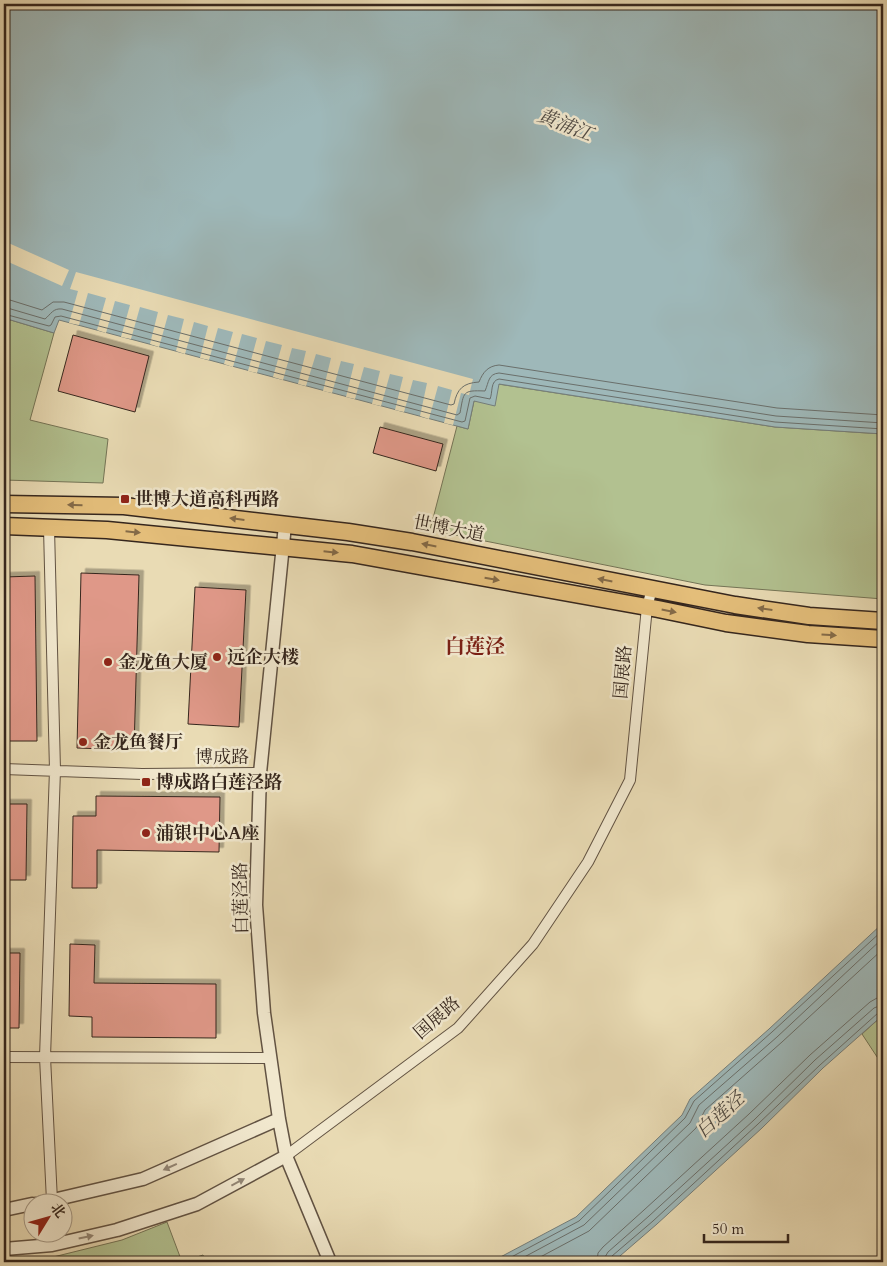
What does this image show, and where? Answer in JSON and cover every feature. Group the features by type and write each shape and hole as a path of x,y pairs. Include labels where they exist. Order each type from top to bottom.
{"main road":[{"name":"世博大道","path":"4,504 124,506 348,532 412,542 735,605 809,616 883,621"},
{"path":"4,526 107,530 352,554 726,623 808,634 883,639"}],"street":[{"name":"白莲泾路","path":"285,524 260,774 256,905 264,1013 286,1156 330,1262"},
{"path":"49,528 55,770 45,1058 52,1194"},
{"name":"国展路","path":"4,1249 52,1245 117,1230 197,1204 286,1156 458,1028 533,944 588,862 630,780 646,607 652,589"},
{"name":"博成路","path":"4,769 142,774 260,774"},
{"path":"4,1057 271,1058"},
{"path":"72,1195 142,1179 279,1119"},
{"path":"4,1210 22,1206"}],"green space":[{"path":"4,318 54,333 30,420 108,439 103,483 4,480"},
{"path":"498,384 775,427 883,434 883,599 705,585 430,530 457,426 468,429 474,401"},
{"path":"883,1015 883,1066 862,1034"},
{"path":"167,1222 182,1262 41,1262 41,1260 122,1240"},
{"path":"203,1255 206,1262 182,1262"}],"water":[{"name":"黄浦江","path":"4,4 883,4 883,434 775,427 499,384 495,406 474,401 468,429 59,320 54,333 4,318"},
{"path":"883,923 883,1015 823,1068 762,1128 657,1224 613,1262 491,1262 576,1217 682,1115 690,1099 769,1029"}],"pier":[{"path":"4,241 69,270 62,286 4,260"},
{"path":"76,272 473,379 469,395 461,393 453,425 444,423 452,390 438,386 429,419 420,416 427,383 413,380 404,412 395,410 403,377 390,374 381,406 372,404 380,371 364,367 355,399 346,397 354,364 341,361 332,393 323,391 331,358 316,354 306,386 298,384 306,351 292,348 283,380 273,377 282,345 266,341 257,373 248,371 257,338 242,334 233,367 224,364 233,332 218,328 209,360 200,358 208,326 194,322 185,354 176,351 184,319 168,315 159,347 150,344 158,312 140,307 131,339 121,337 130,305 115,301 106,333 97,330 106,298 88,293 79,325 69,323 78,291 70,289"}],"building":[{"path":"73,335 149,356 135,412 58,391"},
{"path":"380,427 443,444 436,471 373,453"},
{"name":"金龙鱼大厦","path":"81,573 139,575 134,750 77,748"},
{"path":"35,576 37,741 4,741 4,577"},
{"name":"远企大楼","path":"195,587 246,590 239,727 188,724"},
{"name":"浦银中心A座","path":"96,796 220,797 219,852 97,850 97,888 72,888 73,816 96,816"},
{"path":"4,804 27,804 26,880 4,880"},
{"path":"70,944 95,945 94,983 216,984 216,1038 92,1037 92,1017 69,1016"},
{"path":"4,953 20,953 19,1028 4,1028"}],"place":[{"name":"世博大道高科西路","path":"125,499"},
{"name":"远企大楼","path":"217,657"},
{"name":"金龙鱼大厦","path":"108,662"},
{"name":"金龙鱼餐厅","path":"83,742"},
{"name":"博成路白莲泾路","path":"146,782"},
{"name":"浦银中心A座","path":"146,833"}],"district":[{"name":"白莲泾","path":"475,646"}]}
